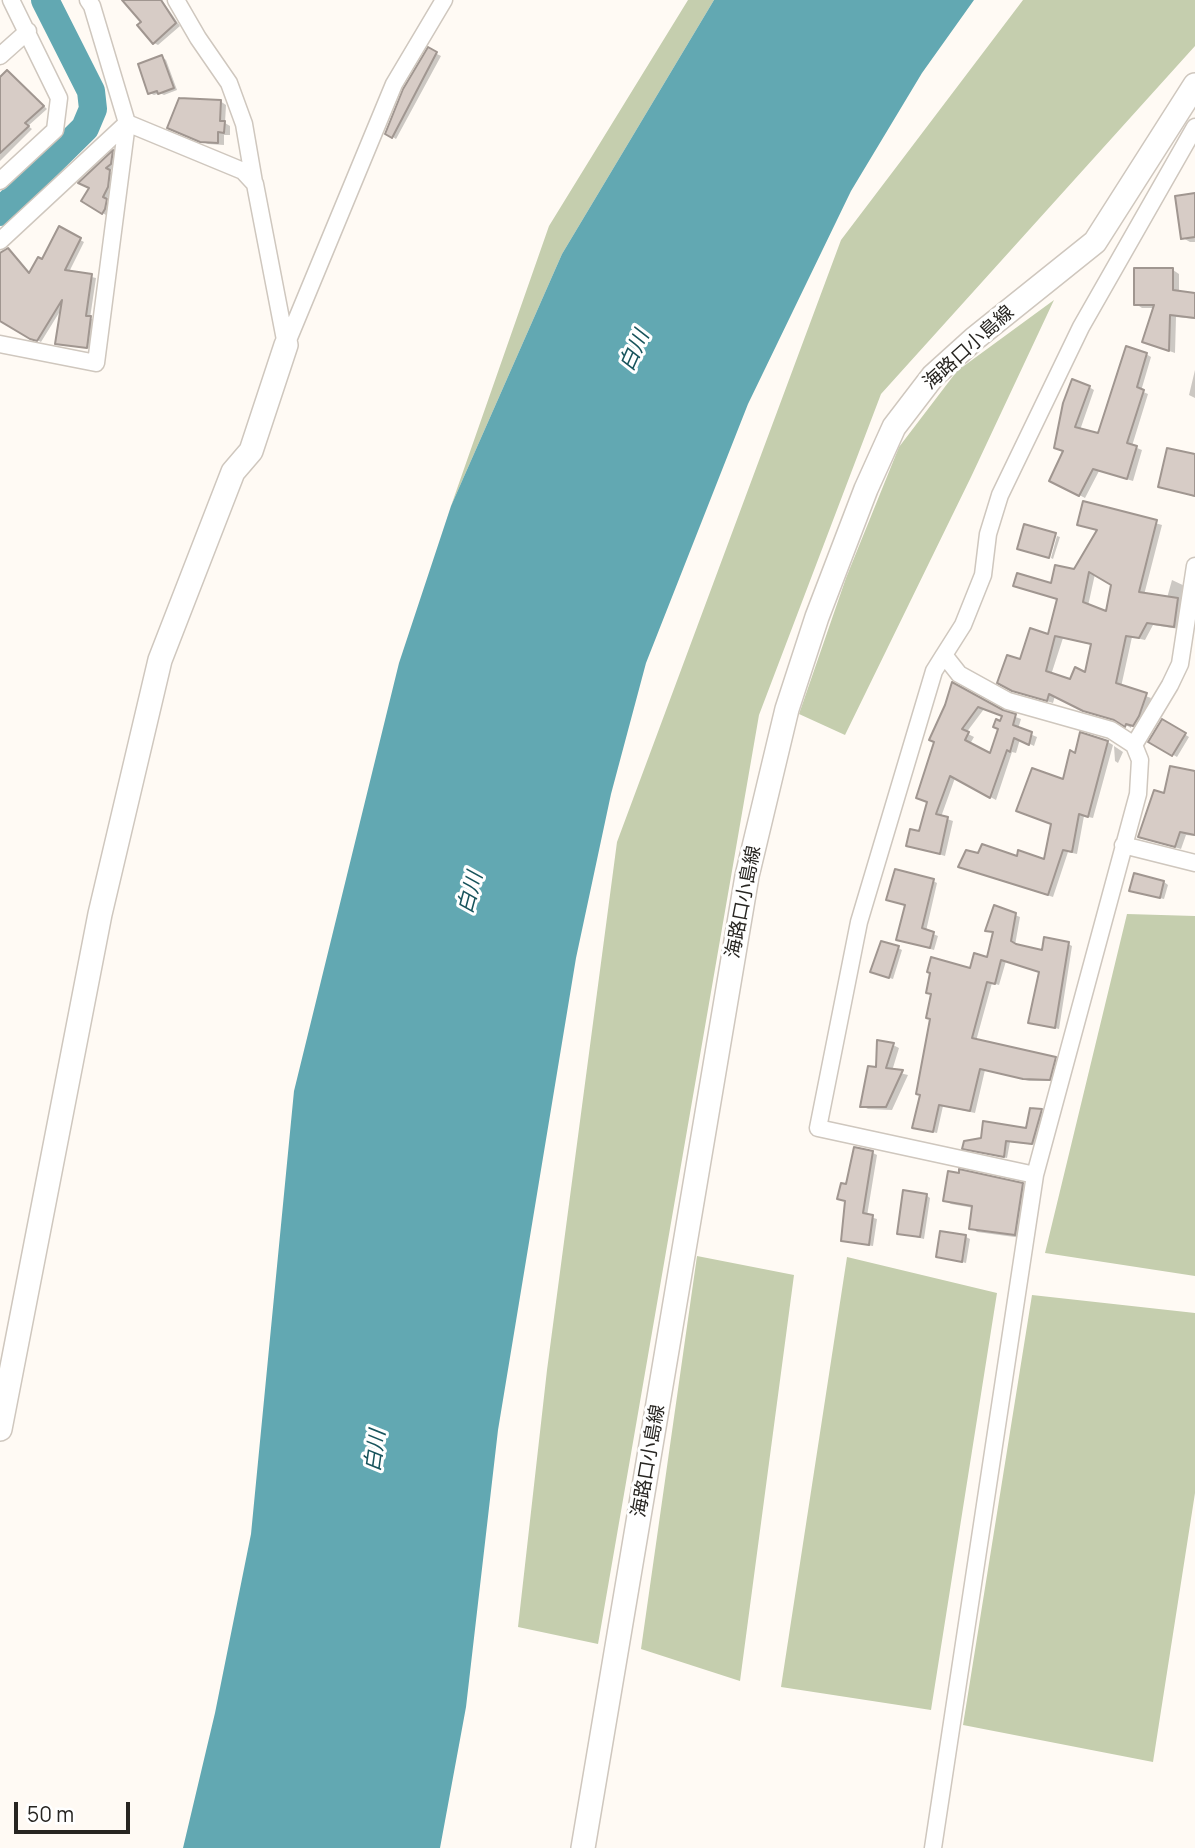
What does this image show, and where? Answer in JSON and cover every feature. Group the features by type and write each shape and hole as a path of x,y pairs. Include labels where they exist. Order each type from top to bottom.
{"main road":[{"name":"海路口小島線","path":"583,1848 747,876 787,709 817,617 866,489 894,427 933,376 974,339 1095,242 1195,85"},
{"path":"0,1429 100,914 160,660 233,472 251,451 286,345"}],"street":[{"path":"0,181 55,130 59,98 11,0"},
{"path":"0,344 96,363 127,123 88,0"},
{"path":"177,0 192,29 229,83 244,124 286,345"},
{"path":"286,345 394,84 444,0"},
{"path":"0,56 28,31"},
{"path":"127,123 243,171 255,184"},
{"path":"0,242 127,123"},
{"path":"1035,1175 818,1128 859,922 934,671 963,625 983,575 988,534 1000,495 1081,327 1195,127"},
{"path":"1134,745 1180,664 1195,566"},
{"path":"933,1848 1035,1175 1138,794 1140,760 1134,745 1111,730 1008,701 959,674 944,655"},
{"path":"1123,845 1195,863"}],"green space":[{"path":"688,0 714,0 562,254 451,506 549,226"},
{"path":"1023,0 1195,0 1195,46 881,394 759,715 598,1644 518,1627 547,1370 617,842 841,240"},
{"path":"1054,300 845,735 799,714 846,578 899,447 957,371"},
{"path":"1127,914 1195,916 1195,1276 1045,1253"},
{"path":"697,1256 794,1275 740,1681 641,1649"},
{"path":"847,1257 997,1293 931,1710 781,1687"},
{"path":"1032,1295 1195,1313 1195,1493 1153,1762 963,1725"}],"water":[{"name":"白川","path":"714,0 974,0 922,73 851,191 748,404 646,663 611,794 576,958 498,1430 466,1707 440,1848 183,1848 215,1713 251,1534 294,1091 399,663 451,506 562,254"}],"building":[{"path":"122,0 161,0 176,23 153,44 137,25 141,22"},
{"path":"428,47 437,52 392,138 385,134 403,89"},
{"path":"162,55 174,88 158,94 157,91 148,94 138,64"},
{"path":"7,70 44,106 25,123 29,126 0,153 0,77"},
{"path":"179,98 221,100 220,121 225,121 224,133 218,132 218,143 200,142 167,128"},
{"path":"113,150 111,164 106,168 110,170 108,187 103,197 107,199 102,214 81,201 89,188 78,183"},
{"path":"1195,193 1195,237 1181,239 1175,196"},
{"path":"59,226 81,238 65,270 92,274 86,316 91,316 87,348 55,344 62,300 37,341 0,321 0,253 8,248 29,273 38,257 42,259"},
{"path":"1134,268 1173,268 1173,290 1195,293 1195,318 1170,315 1169,351 1142,342 1154,305 1134,305"},
{"path":"1126,346 1147,353 1137,387 1144,390 1127,443 1137,446 1127,479 1093,469 1079,496 1049,481 1063,451 1054,448 1063,403 1072,379 1090,386 1075,427 1098,433"},
{"path":"1167,448 1195,454 1195,496 1158,487"},
{"path":"1083,501 1157,520 1139,592 1178,598 1174,627 1147,623 1139,638 1126,636 1116,683 1147,693 1133,726 1126,724 1125,727 1114,720 1083,711 1049,694 1047,701 1012,691 997,683 1007,655 1020,659 1030,628 1048,634 1057,599 1013,586 1017,573 1051,583 1055,565 1074,569 1097,530 1077,525","holes":["1089,572 1111,585 1106,611 1083,602","1055,636 1091,644 1085,672 1075,667 1070,679 1046,671"]},
{"path":"1024,524 1056,533 1049,558 1017,549"},
{"path":"952,682 1003,710 1016,714 1013,725 1032,732 1029,745 1014,738 990,798 950,776 936,814 948,817 940,854 906,846 910,829 919,831 927,802 916,798 934,742 929,740","holes":["978,707 1002,716 1000,721 996,719 993,727 998,729 990,753 965,740 969,732 962,729"]},
{"path":"1162,719 1186,733 1172,756 1148,742"},
{"path":"1080,732 1108,741 1088,817 1079,814 1072,852 1063,850 1048,895 958,867 966,850 978,853 982,844 1017,856 1018,850 1044,859 1051,824 1016,811 1032,768 1063,779 1070,750 1075,753"},
{"path":"1170,766 1195,771 1195,835 1180,832 1175,847 1138,837 1154,790 1164,793"},
{"path":"895,869 934,879 922,928 934,932 930,948 896,940 905,905 886,900"},
{"path":"1134,873 1164,881 1160,898 1129,891"},
{"path":"994,905 1016,913 1011,941 1016,944 1042,950 1044,937 1069,942 1055,1028 1028,1023 1039,972 1001,960 995,984 987,982 972,1038 1056,1057 1050,1080 1023,1079 980,1069 970,1111 939,1105 933,1132 912,1128 920,1095 916,1094 930,1019 926,1018 931,994 926,993 931,957 970,968 974,953 987,957 993,932 985,931"},
{"path":"881,941 899,946 889,978 870,972"},
{"path":"877,1040 894,1043 886,1068 903,1070 886,1107 860,1107 868,1066 876,1067"},
{"path":"1030,1108 1042,1109 1032,1144 1006,1141 1004,1157 962,1149 964,1141 981,1138 983,1121 1026,1128"},
{"path":"854,1147 873,1151 863,1213 873,1215 869,1245 841,1241 845,1201 837,1199 841,1183 846,1184"},
{"path":"959,1169 1023,1183 1015,1235 969,1229 972,1206 943,1201 948,1171 959,1173"},
{"path":"903,1190 927,1194 920,1237 897,1234"},
{"path":"940,1231 966,1235 962,1262 936,1257"}],"waterway":[{"path":"0,212 85,128 93,109 91,91 45,0"}]}
